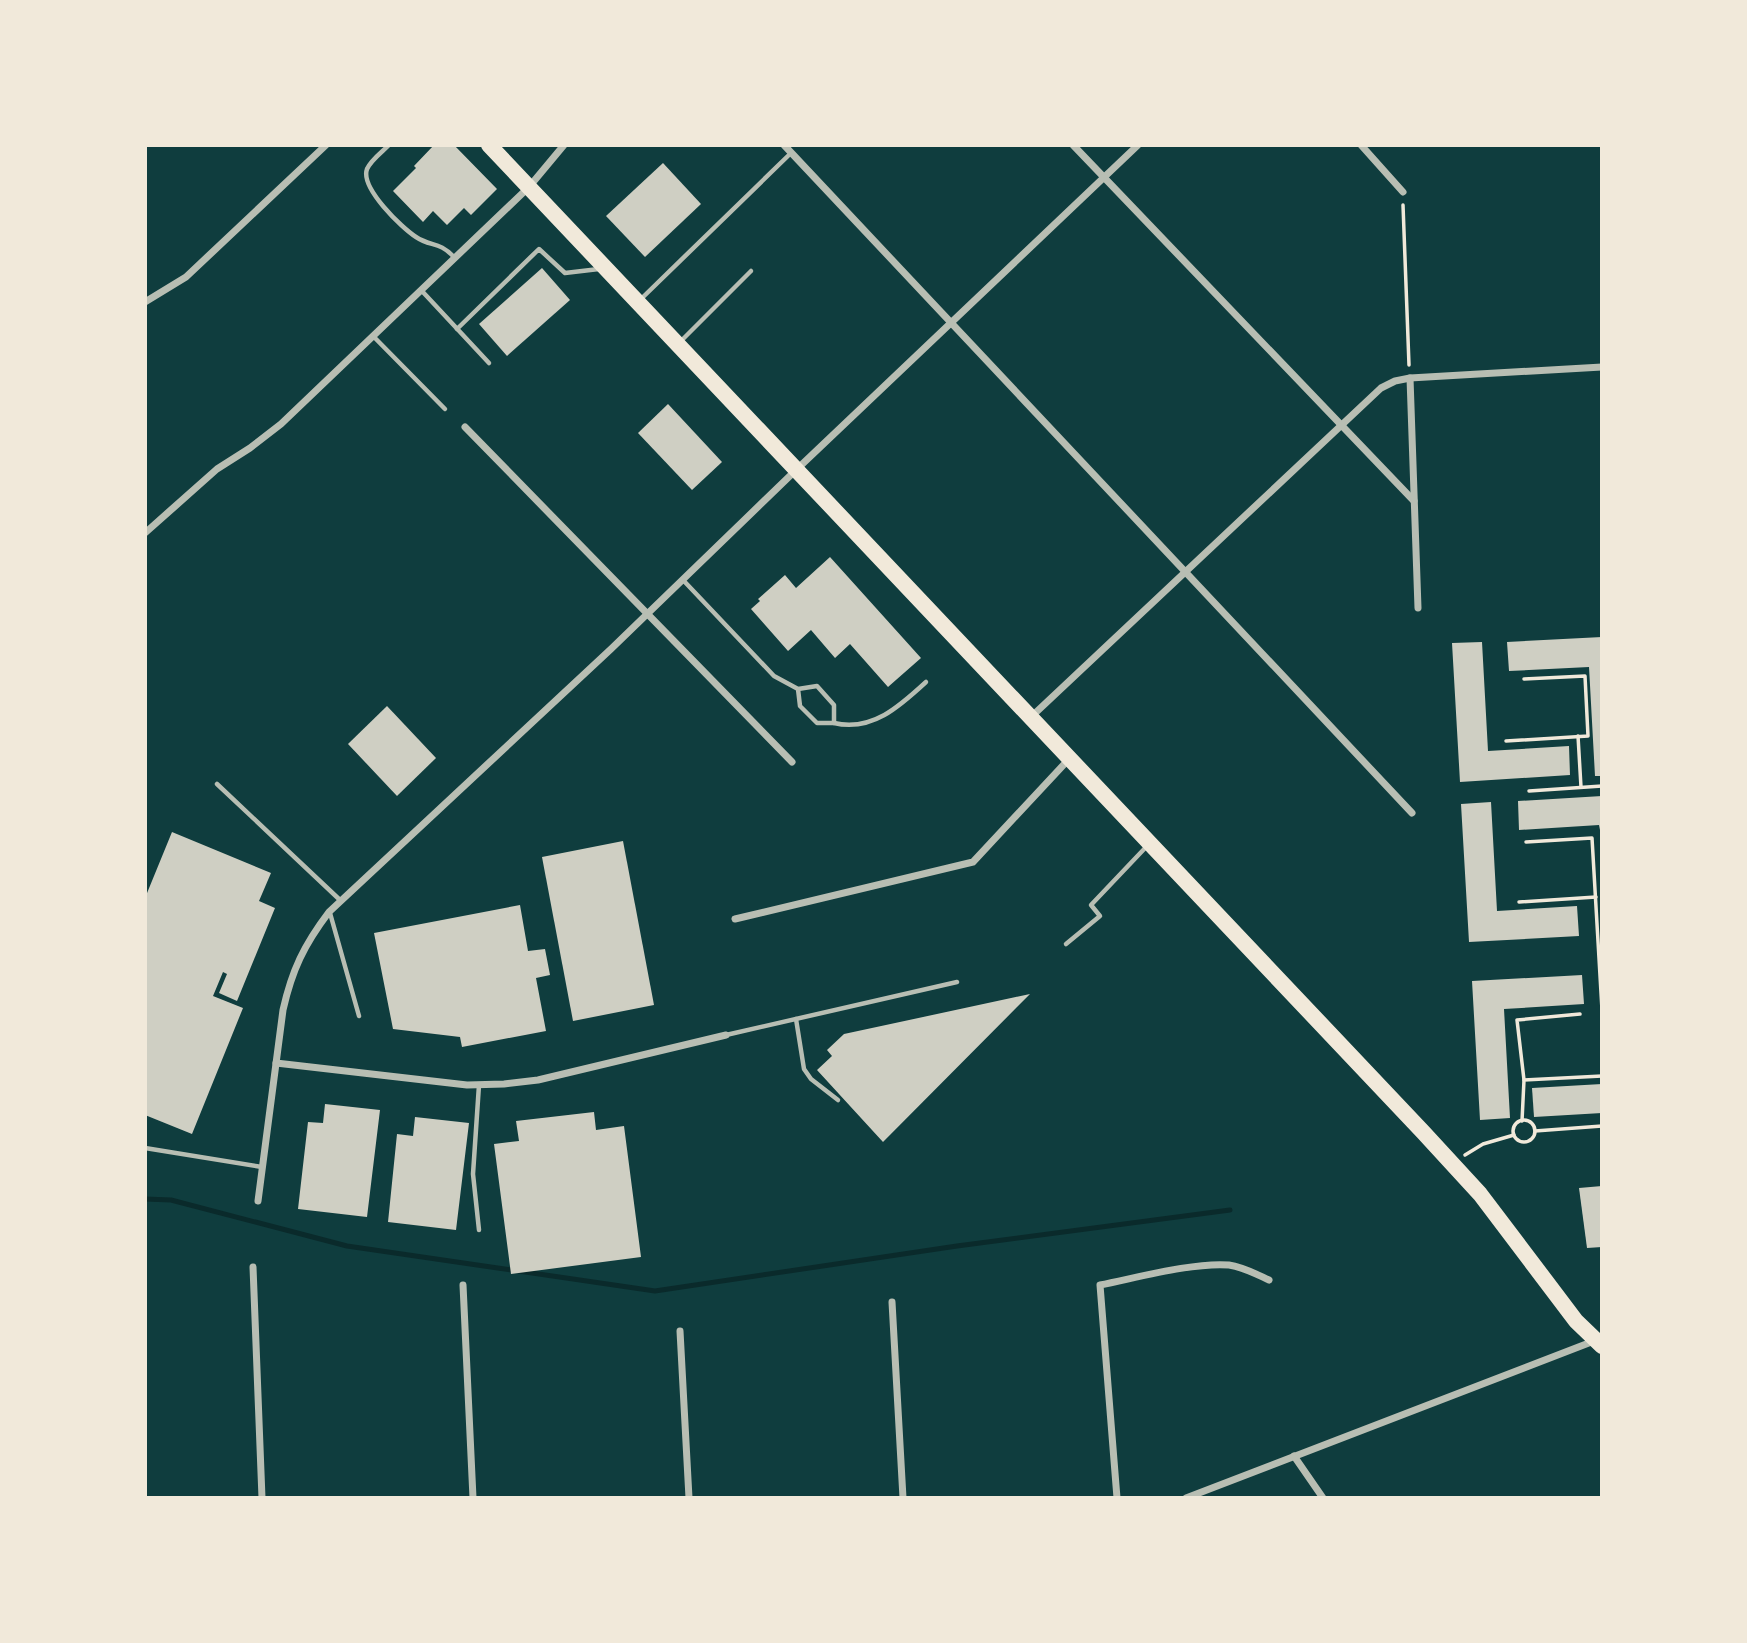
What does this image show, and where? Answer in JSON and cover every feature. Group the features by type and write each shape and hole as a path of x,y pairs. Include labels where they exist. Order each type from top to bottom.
{"main road":[{"path":"489,145 1480,1194 1576,1321 1598,1343"}],"street":[{"path":"145,302 186,277 326,145"},
{"path":"145,533 217,469 281,424 528,187 564,145"},
{"path":"784,145 1412,813"},
{"path":"1073,145 1414,501"},
{"path":"258,1201 289,985 297,961 310,936 330,912 647,614 1138,145"},
{"path":"1361,145 1403,192"},
{"path":"1031,718 1381,388 1410,378 1602,367"},
{"path":"1410,378 1418,608"},
{"path":"465,427 792,762"},
{"path":"735,919 973,862 1069,758"},
{"path":"276,1063 478,1085 538,1080 726,1035"},
{"path":"1117,1498 1100,1285 1210,1265 1241,1268 1269,1280"},
{"path":"253,1267 262,1498"},
{"path":"463,1285 473,1498"},
{"path":"892,1302 903,1498"},
{"path":"680,1331 689,1498"},
{"path":"1186,1498 1598,1343"},
{"path":"1294,1456 1323,1498"}],"lane":[{"path":"389,145 368,167 368,184 386,210 403,227 419,239 444,247 454,257"},
{"path":"637,302 791,153"},
{"path":"457,329 539,249 565,273 605,268"},
{"path":"677,345 751,271"},
{"path":"420,290 489,363"},
{"path":"372,335 445,409"},
{"path":"682,580 774,676 798,690 817,686 834,705 834,723"},
{"path":"798,690 800,706 817,723 834,723 849,727 866,724 899,707 926,682"},
{"path":"217,784 341,901"},
{"path":"1066,944 1100,916 1091,905 1150,843"},
{"path":"330,912 359,1016"},
{"path":"726,1035 957,982"},
{"path":"796,1019 804,1069 811,1079 838,1100"},
{"path":"478,1085 473,1174 478,1230"},
{"path":"145,1148 263,1167"}],"path":[{"path":"1403,192 1410,378"},
{"path":"1506,741 1588,736 1585,676 1524,679"},
{"path":"1578,736 1581,788"},
{"path":"1529,791 1602,786"},
{"path":"1526,842 1592,838 1600,937 1602,1010"},
{"path":"1519,902 1596,897"},
{"path":"1522,1121 1524,1080 1517,1020 1580,1014"},
{"path":"1524,1080 1602,1076"},
{"path":"1522,1121 1530,1122 1535,1131 1531,1140 1525,1142 1514,1135 1516,1125 1522,1121"},
{"path":"1535,1131 1602,1126"},
{"path":"1451,1163 1483,1144 1514,1135"}],"building":[{"path":"434,145 454,145 497,189 471,215 464,208 447,225 433,211 423,222 393,191"},
{"path":"663,163 701,204 645,257 606,216"},
{"path":"542,268 570,300 507,356 479,324"},
{"path":"668,404 722,462 692,490 638,433"},
{"path":"830,557 921,658 888,687 850,644 835,658 811,630 788,651 751,609 760,601 758,599 785,575 796,588"},
{"path":"1602,637 1602,776 1595,776 1589,667 1509,671 1507,642"},
{"path":"1482,642 1488,751 1569,746 1570,775 1460,782 1452,643"},
{"path":"387,706 436,758 397,796 348,744"},
{"path":"1602,796 1602,830 1599,825 1519,830 1518,801"},
{"path":"1491,802 1497,911 1577,906 1579,936 1469,942 1461,804"},
{"path":"172,832 271,873 259,901 275,908 237,1001 219,993 227,974 223,972 213,996 243,1008 192,1134 145,1115 145,898"},
{"path":"623,841 654,1005 573,1021 542,857"},
{"path":"520,905 528,951 545,949 550,975 536,978 546,1031 462,1047 460,1037 393,1029 374,933"},
{"path":"1582,975 1584,1004 1504,1009 1510,1118 1480,1120 1472,981"},
{"path":"1030,994 883,1142 817,1070 832,1056 827,1050 844,1034"},
{"path":"1602,1084 1602,1113 1534,1117 1532,1088"},
{"path":"325,1104 380,1110 367,1217 298,1209 308,1122 323,1123"},
{"path":"594,1112 596,1130 624,1126 641,1257 511,1274 494,1144 519,1141 516,1121"},
{"path":"415,1117 469,1123 456,1230 388,1222 397,1134 413,1136"},
{"path":"1602,1186 1602,1247 1587,1248 1579,1188"}],"waterway":[{"path":"145,1199 171,1200 347,1246 655,1291 957,1246 1230,1210"}]}
